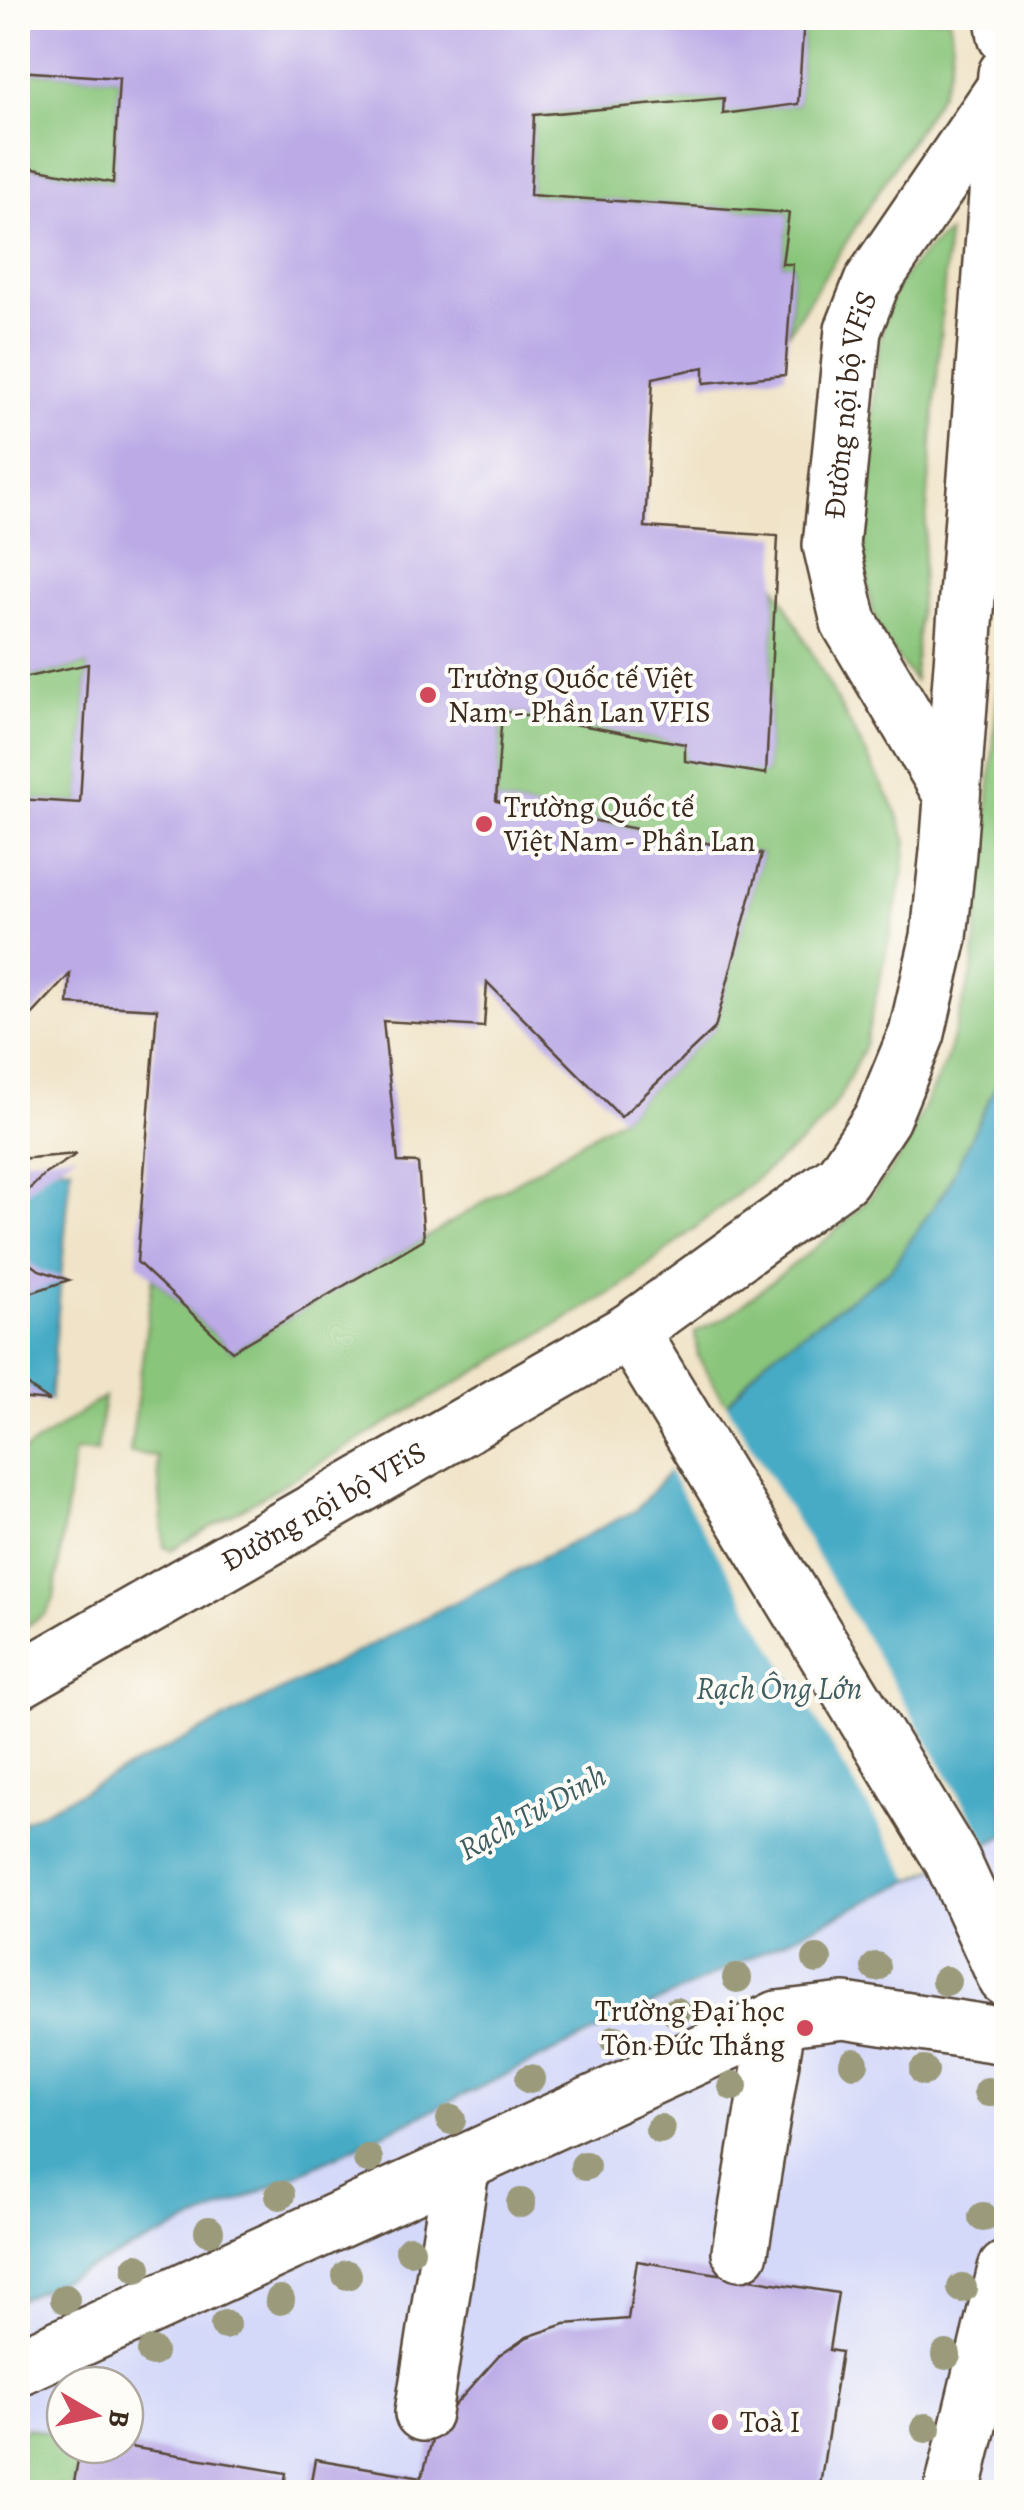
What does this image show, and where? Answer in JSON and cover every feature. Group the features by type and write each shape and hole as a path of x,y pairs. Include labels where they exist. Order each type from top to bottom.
{"lane":[{"path":"1002,18 1006,36"},
{"name":"Đường nội bộ VFiS","path":"18,1682 630,1332 842,1178 882,1118 917,1033 938,936 1006,74"},
{"name":"Đường nội bộ VFiS","path":"952,795 849,622 832,545 853,330 872,282 1006,86"},
{"path":"630,1332 952,1860 1006,1978"},
{"path":"18,2367 778,2019 844,2011 1006,2036"},
{"path":"740,2252 778,2019"},
{"path":"423,2413 462,2164"},
{"path":"952,2492 1006,2269"}],"shaded area":[{"name":"Trường Đại học Tôn Đức Thắng","path":"1006,1835 1006,2472 1001,2492 18,2492 18,2300 295,2176"}],"green space":[{"path":"804,18 949,18 952,47 941,93 789,332 793,265 782,264 788,213 530,195 534,115 724,98 724,113 798,104"},
{"path":"18,71 119,78 113,183 18,165"},
{"path":"948,233 914,681 886,641 874,615 865,568 865,496 877,359 887,311 910,269"},
{"path":"776,586 897,812 907,842 865,1045 840,1097 820,1125 799,1144 623,1286 171,1550 164,1547 157,1456 130,1453 153,1277 232,1351 621,1117 715,1028 762,854 496,801 502,711 685,744 766,774"},
{"path":"1006,608 1006,1065 947,1187 890,1270 766,1359 726,1405 698,1356 695,1332 726,1317 829,1237 868,1200 898,1160 945,1063 973,970"},
{"path":"88,664 80,803 18,799 18,679"},
{"path":"104,1397 97,1452 74,1451 54,1599 46,1614 18,1631 18,1455"},
{"path":"27,2428 45,2432 45,2465 77,2465 72,2492 18,2492 18,2432"}],"water":[{"name":"Rạch Ông Lớn","path":"1006,1064 1006,1835 295,2176 18,2300 18,1824 636,1510 766,1359 890,1270 947,1187"},
{"path":"18,1162 71,1167 50,1400 18,1397"}],"pier":[{"path":"724,1400 988,1843 911,1879 666,1467"}],"building":[{"name":"Trường Quốc tế Việt Nam - Phần Lan VFIS","path":"18,18 804,18 798,104 723,114 724,98 534,115 530,195 789,213 782,264 793,264 785,375 704,383 704,367 653,378 645,527 778,536 766,774 685,761 685,744 502,711 496,801 762,854 715,1028 621,1117 487,982 484,1027 383,1021 398,1162 418,1163 424,1239 232,1351 137,1262 157,1009 68,1004 70,974 18,1030 18,799 80,803 88,664 18,679 18,165 113,183 119,78 18,71"},
{"path":"77,1154 45,1174 18,1200 18,1159"},
{"path":"18,1254 39,1270 69,1280 18,1297"},
{"path":"18,1376 32,1389 50,1401 18,1398"},
{"name":"Toà I","path":"637,2261 838,2293 829,2350 841,2352 819,2492 309,2492 315,2459 422,2477 436,2426 499,2356 527,2337 565,2324 628,2319"},
{"path":"145,2450 286,2473 283,2492 72,2492 77,2465 145,2465"}],"place":[{"name":"Trường Quốc tế Việt Nam - Phần Lan VFIS","path":"428,695"},
{"name":"Trường Quốc tế Việt Nam - Phần Lan","path":"484,824"},
{"name":"Trường Đại học Tôn Đức Thắng","path":"805,2028"},
{"name":"Toà I","path":"720,2422"}],"water label":[{"name":"Rạch Tư Dinh","path":"532,1812"}]}
